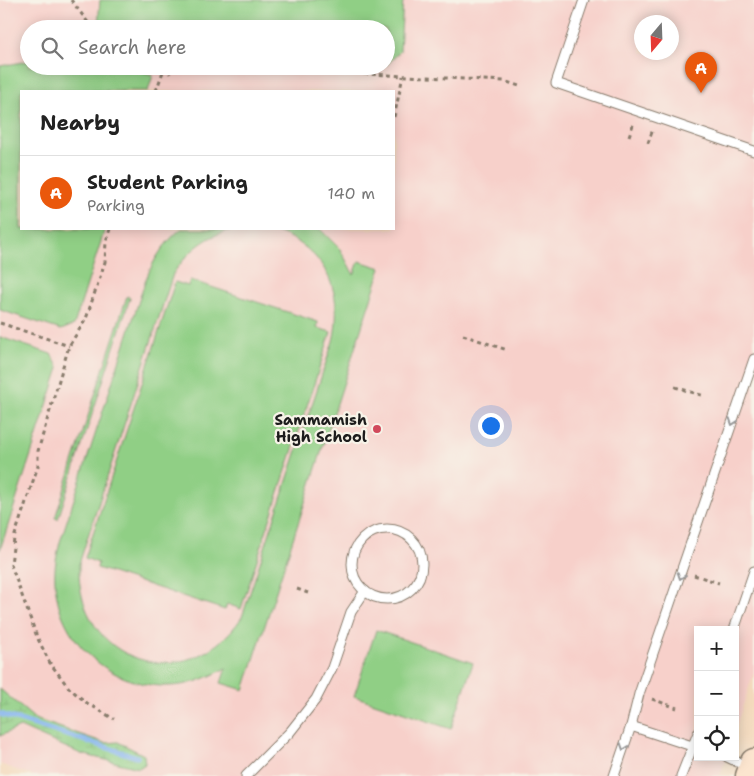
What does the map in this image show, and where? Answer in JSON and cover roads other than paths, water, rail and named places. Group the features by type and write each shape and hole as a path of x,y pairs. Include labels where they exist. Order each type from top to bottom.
{"lane":[{"path":"584,0 556,83 754,151"},
{"path":"614,776 631,726 639,694 754,359"},
{"path":"391,529 402,532 418,548 422,559 421,571 417,582 409,591 399,597 387,599 376,597 365,591 356,578 352,561 355,550 369,534 391,529"},
{"path":"735,626 754,571"},
{"path":"246,776 290,732 316,699 332,668 351,612 365,591"},
{"path":"631,726 694,747"},
{"path":"681,776 694,749"},
{"path":"736,761 752,769"}],"waterway":[{"path":"0,714 137,757"}],"place":[{"name":"Student Parking","path":"701,93"},
{"name":"Sammamish High School","path":"377,429"}]}
